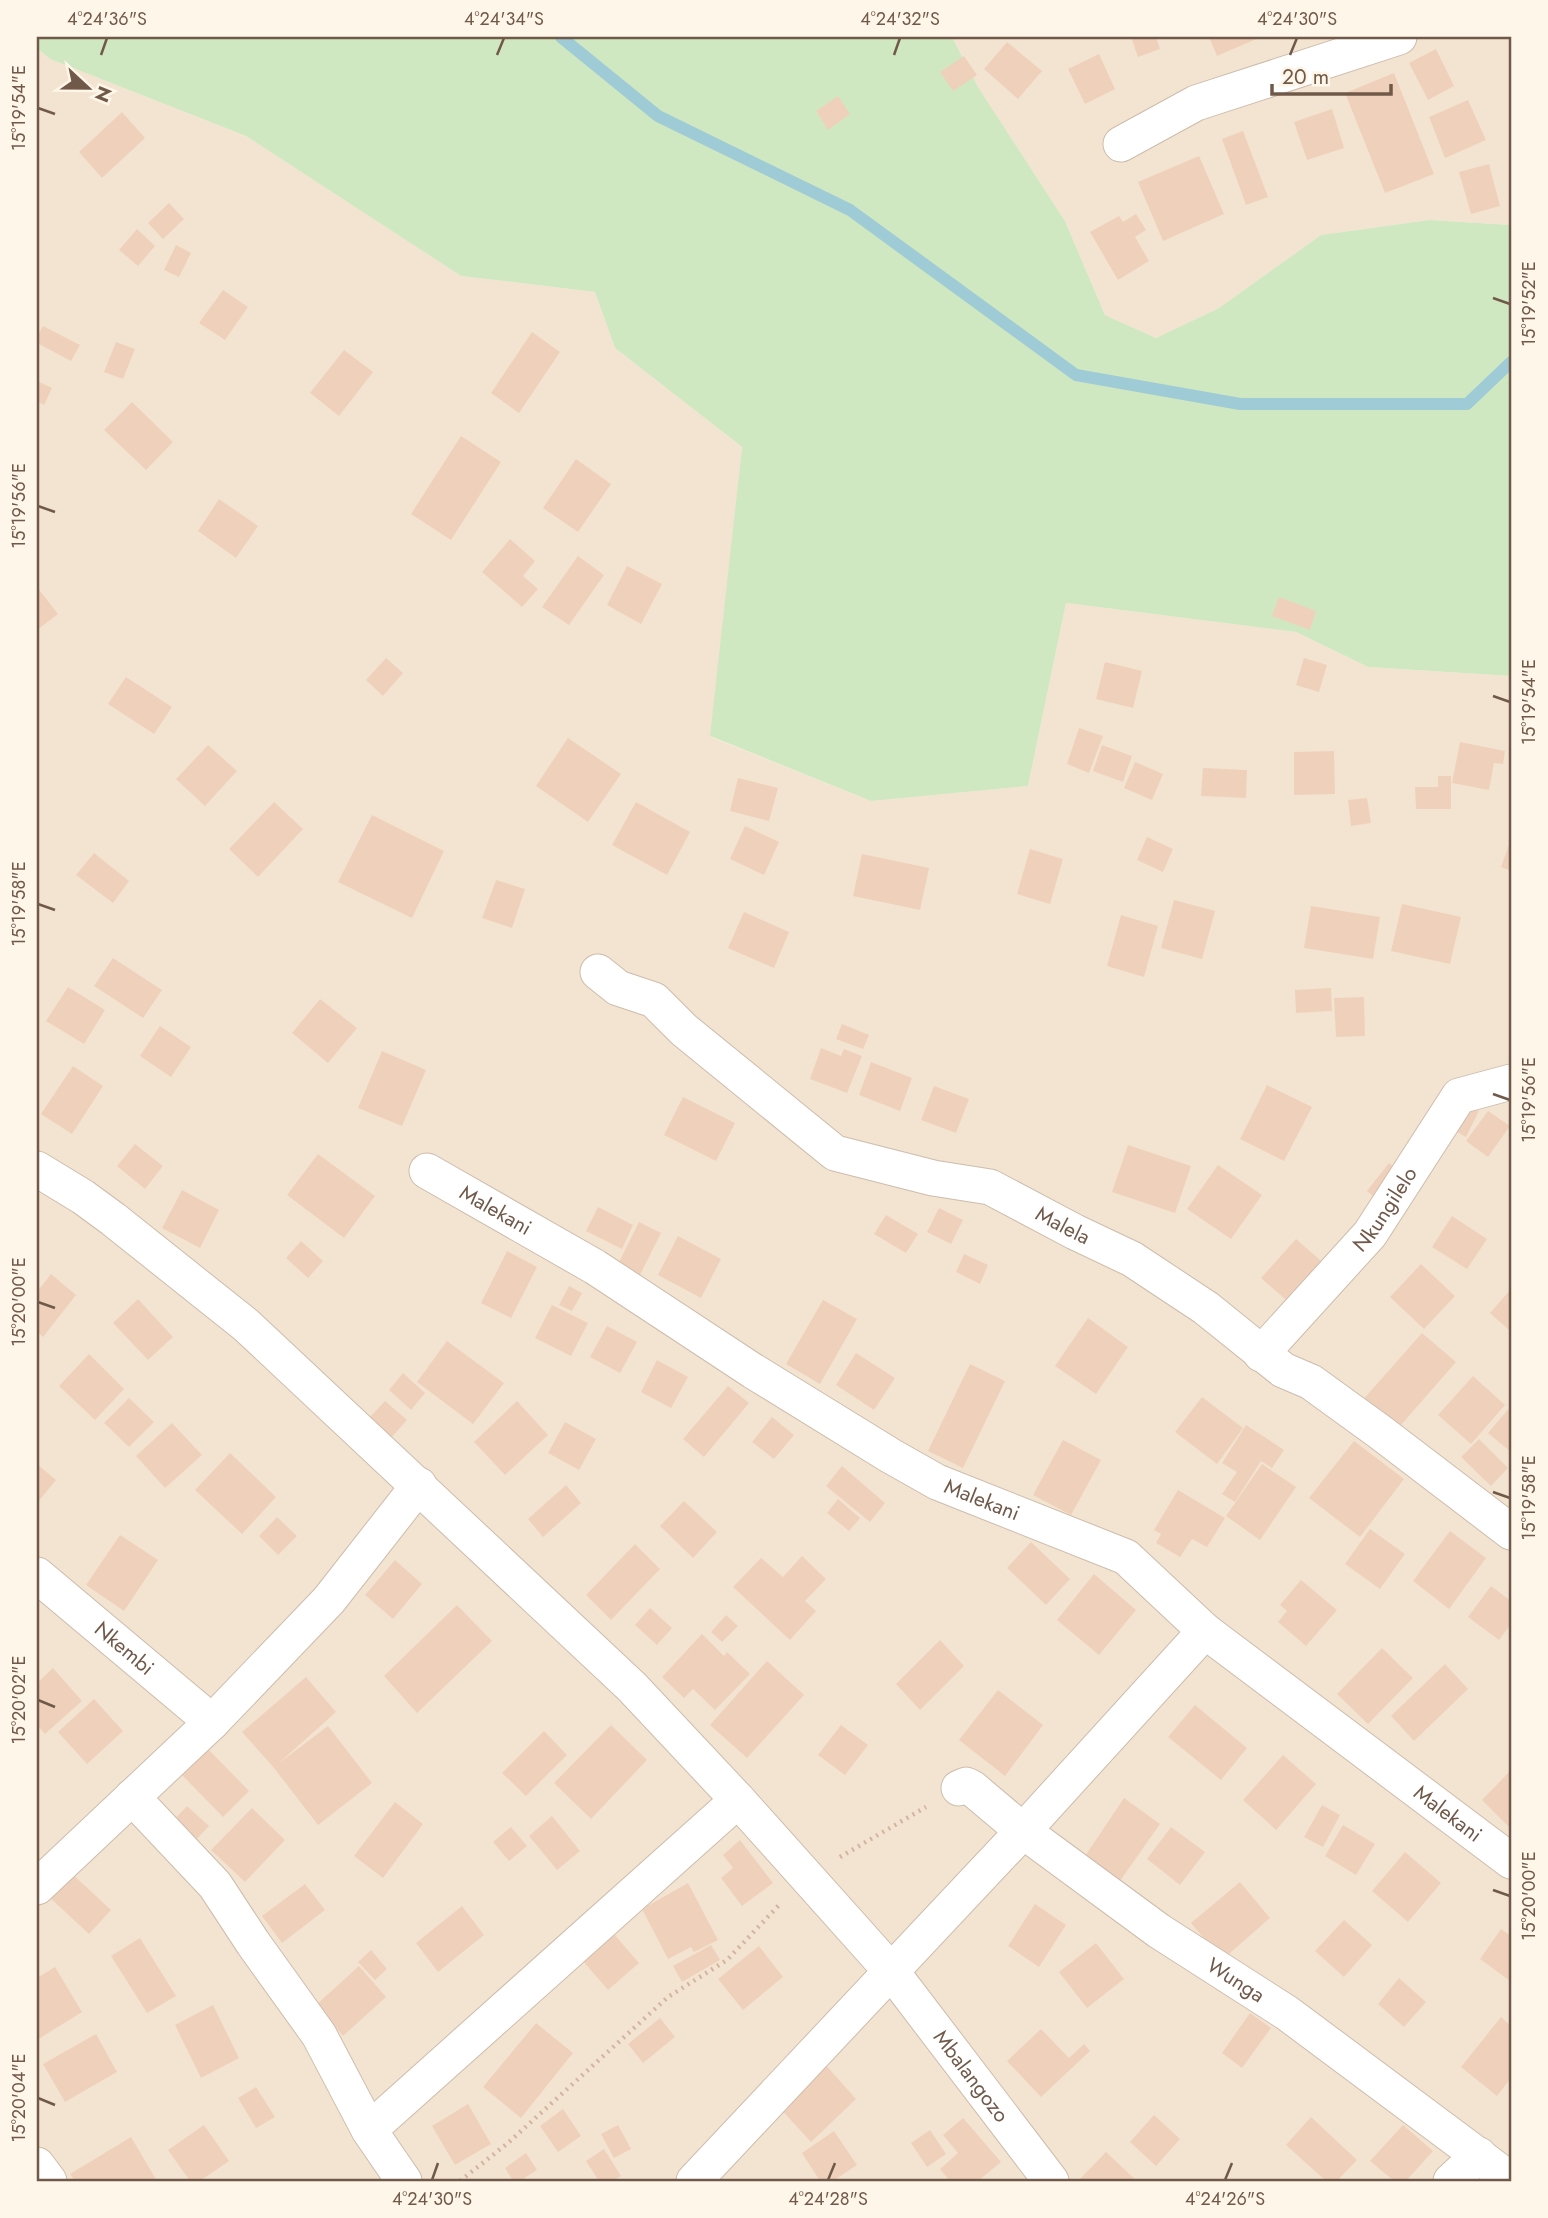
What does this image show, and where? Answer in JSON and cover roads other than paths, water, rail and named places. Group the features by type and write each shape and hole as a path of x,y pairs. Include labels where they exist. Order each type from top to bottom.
{"street":[{"path":"1121,144 1196,103 1399,37"},
{"name":"Malela","path":"598,972 618,988 654,1000 684,1030 835,1153 933,1178 990,1187 1132,1259 1206,1308 1283,1370 1311,1382 1511,1532"},
{"name":"Nkungilelo","path":"1261,1354 1370,1234 1459,1096 1511,1082"},
{"name":"Mbalangozo","path":"37,1169 113,1219 246,1325 632,1687 738,1800 891,1971 1051,2181"},
{"name":"Malekani","path":"427,1171 594,1267 765,1378 926,1476 1126,1557 1205,1631 1511,1861"},
{"path":"37,1887 212,1722 329,1600 419,1485"},
{"name":"Nkembi","path":"37,1575 212,1722"},
{"path":"694,2181 1023,1831 1205,1631"},
{"name":"Wunga","path":"959,1788 965,1785 972,1788 1023,1831 1159,1931 1287,2013 1511,2180"},
{"path":"132,1797 215,1885 319,2035 369,2130 404,2181"},
{"path":"369,2130 738,1800"},
{"path":"1451,2181 1479,2155"},
{"path":"37,2165 49,2181"}],"waterway":[{"path":"561,37 658,116 850,210 1076,375 1240,404 1467,404 1511,362"}]}
